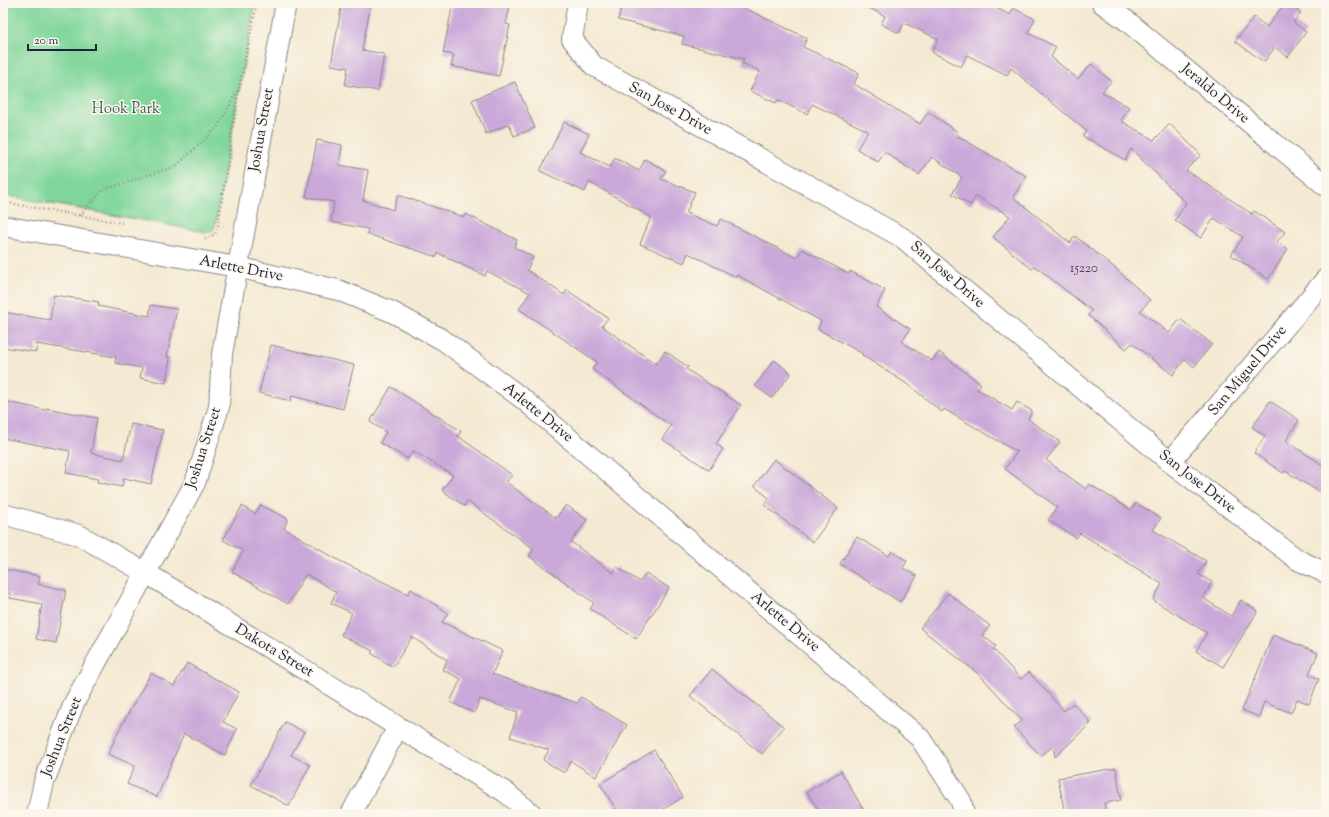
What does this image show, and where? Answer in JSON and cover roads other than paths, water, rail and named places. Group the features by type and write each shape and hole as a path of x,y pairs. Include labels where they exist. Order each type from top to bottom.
{"street":[{"name":"Joshua Street","path":"36,814 44,782 74,703 195,483 219,407 222,354 286,3"},
{"name":"San Jose Drive","path":"578,3 572,39 594,66 903,238 1170,462 1298,560 1326,573"},
{"name":"Jeraldo Drive","path":"1102,3 1127,20 1326,186"},
{"name":"Arlette Drive","path":"3,226 237,267 338,290 392,312 443,340 523,399 920,738 963,808"},
{"name":"San Miguel Drive","path":"1170,462 1326,279"},
{"name":"Dakota Street","path":"3,514 79,535 146,573 505,792 532,814"},
{"path":"351,814 398,727"}],"park label":[{"name":"Hook Park","path":"126,109"}]}
